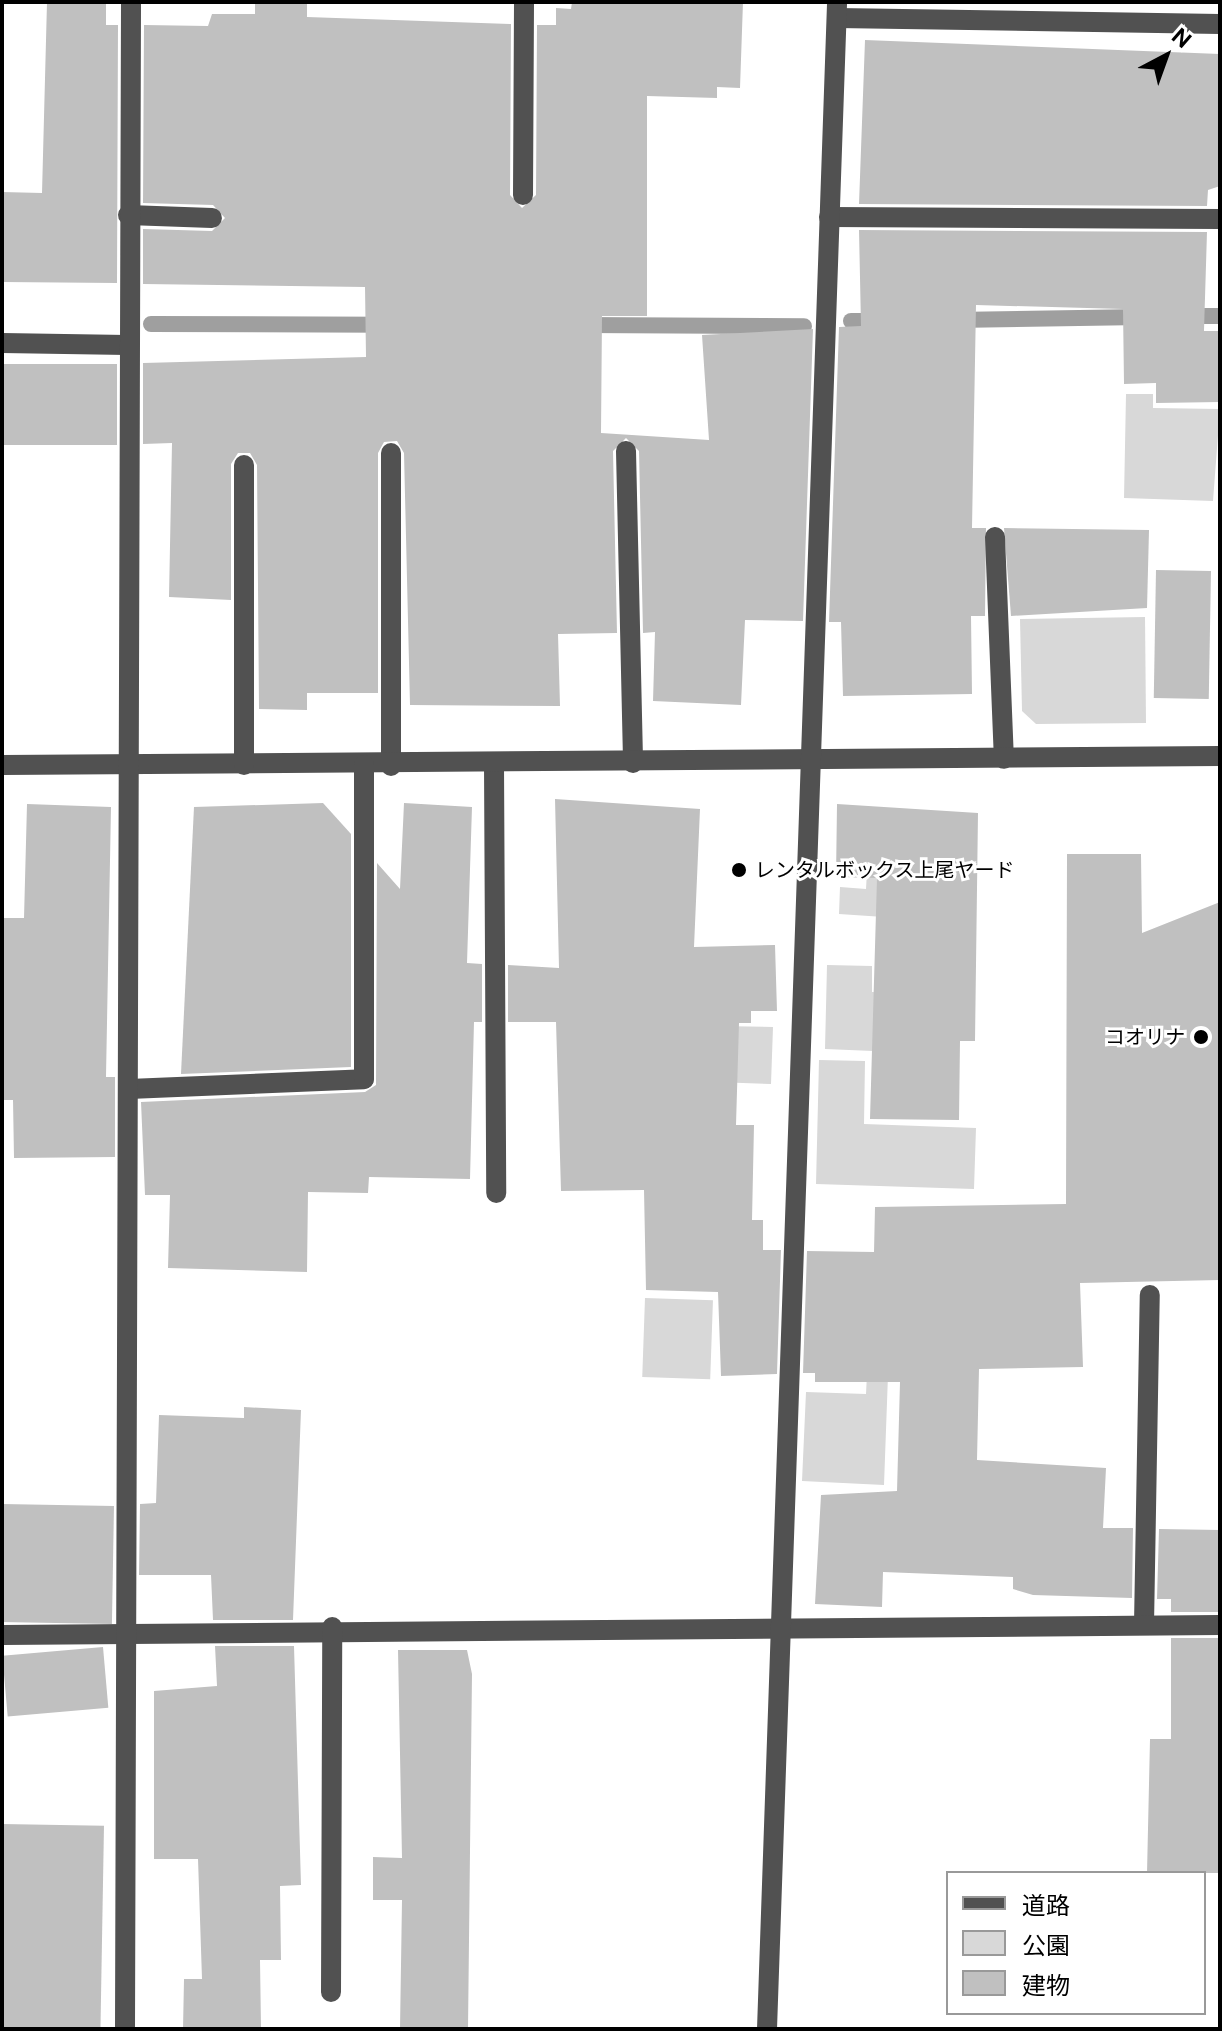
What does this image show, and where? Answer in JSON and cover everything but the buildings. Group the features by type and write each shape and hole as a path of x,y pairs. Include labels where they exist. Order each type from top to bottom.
{"street":[{"path":"125,2029 129,1089 127,345 131,2"},
{"path":"523,195 524,2"},
{"path":"767,2029 837,10 1220,24"},
{"path":"128,215 212,218"},
{"path":"829,217 1220,219"},
{"path":"2,343 127,345"},
{"path":"626,451 633,763"},
{"path":"391,453 391,766"},
{"path":"244,465 244,765"},
{"path":"995,537 1004,759"},
{"path":"2,765 391,766 1220,756"},
{"path":"494,764 496,1193"},
{"path":"129,1089 364,1079 364,765"},
{"path":"1144,1625 1150,1295"},
{"path":"2,1635 127,1635 332,1627 1220,1625"},
{"path":"331,1992 332,1627"}],"green space":[{"path":"1126,394 1153,394 1153,408 1220,409 1213,501 1124,498"},
{"path":"1145,617 1146,723 1036,724 1022,711 1020,619"},
{"path":"867,871 901,874 899,918 839,914 840,887 866,889"},
{"path":"827,965 872,966 872,992 899,993 897,1052 825,1049"},
{"path":"658,1025 773,1027 771,1084 686,1081"},
{"path":"819,1060 865,1061 864,1124 976,1128 974,1189 816,1184"},
{"path":"645,1298 713,1300 710,1379 642,1377"},
{"path":"869,1333 888,1375 884,1485 802,1481 806,1392 866,1394"}],"waterway":[{"path":"1186,316 1220,316"},
{"path":"954,320 1142,317"},
{"path":"851,321 882,321"},
{"path":"151,324 386,325"},
{"path":"582,325 804,326"}],"place":[{"name":"レンタルボックス上尾ヤード","path":"739,870"},
{"name":"コオリナ","path":"1201,1037"}]}
